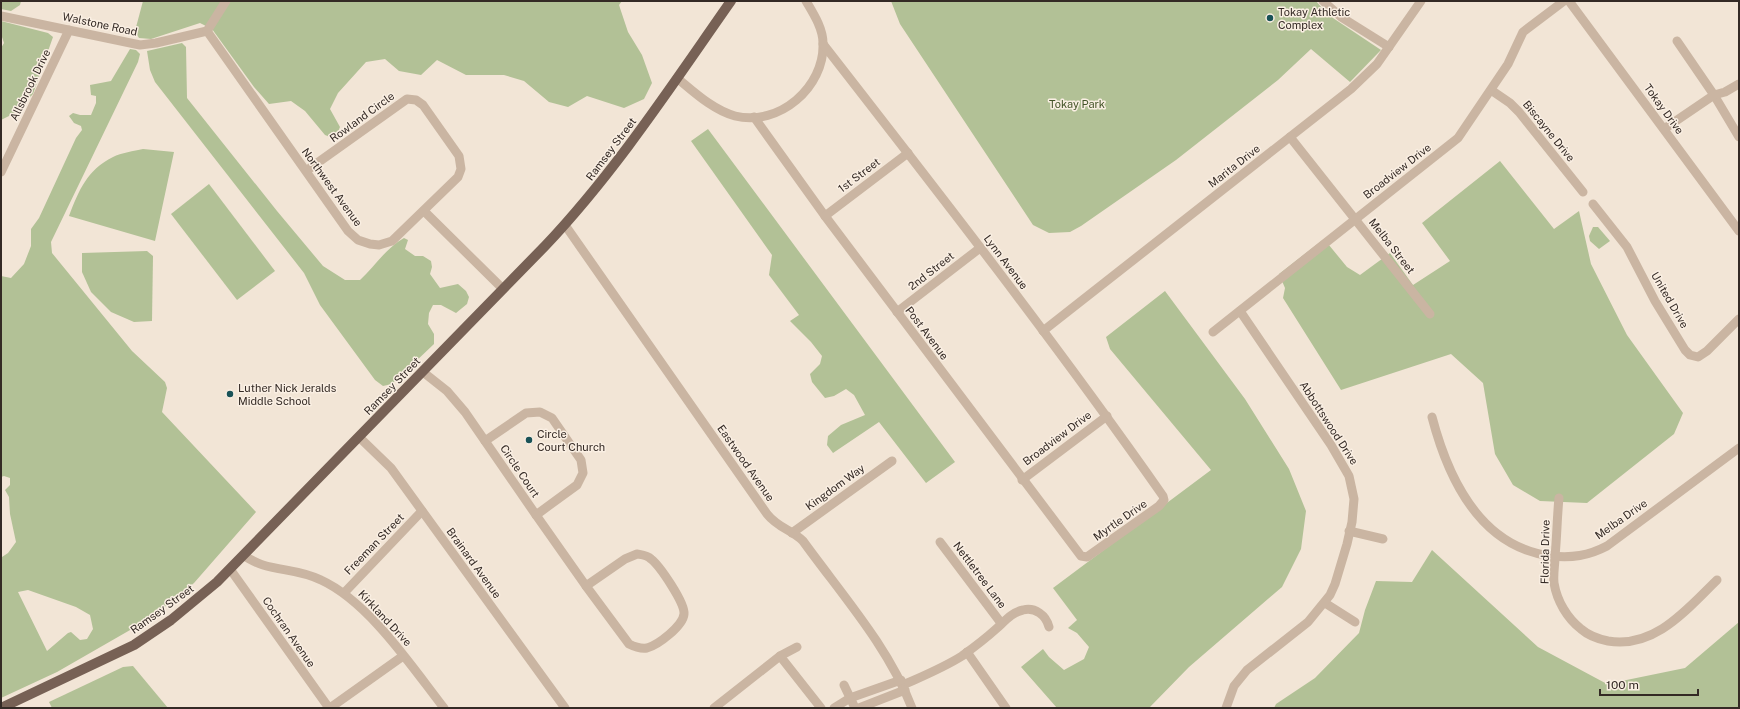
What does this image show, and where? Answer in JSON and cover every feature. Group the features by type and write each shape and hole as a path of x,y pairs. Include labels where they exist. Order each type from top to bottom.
{"main road":[{"name":"Ramsey Street","path":"1,708 117,654 140,641 188,608 244,556 565,225 619,160 731,1"}],"street":[{"path":"207,31 226,1"},
{"path":"677,78 723,112 740,117 767,115 784,109 802,95 811,83 818,68 823,44 816,17 806,1"},
{"path":"1323,1 1341,17 1389,47"},
{"name":"Marita Drive","path":"1043,331 1365,77 1389,47 1421,1"},
{"name":"Broadview Drive","path":"1213,332 1458,138 1508,64 1523,32 1564,1"},
{"name":"Tokay Drive","path":"1569,1 1739,231"},
{"name":"Walstone Road","path":"1,16 140,45 156,43 207,31"},
{"name":"Allsbrook Drive","path":"1,172 69,30"},
{"name":"Northwest Avenue","path":"207,31 348,231 358,240 366,243 379,244 392,241 424,211"},
{"path":"1677,41 1714,95 1739,137"},
{"name":"Lynn Avenue","path":"823,44 908,153 1107,416 1164,498"},
{"path":"1664,129 1714,95 1725,92 1739,84"},
{"name":"Biscayne Drive","path":"1491,90 1510,103 1519,112 1582,192"},
{"name":"Rowland Circle","path":"306,171 350,141 402,102 407,99 416,100 423,105 457,152 461,164 458,177 424,211"},
{"name":"Post Avenue","path":"754,117 825,216 1022,480 1078,554 1086,558"},
{"name":"Melba Street","path":"1290,137 1430,314"},
{"name":"1st Street","path":"825,216 908,153"},
{"name":"United Drive","path":"1593,204 1627,247 1655,301 1685,350 1690,355 1698,357 1707,352 1739,319"},
{"path":"424,211 503,288"},
{"name":"Eastwood Avenue","path":"565,225 767,514 780,527 800,538 886,654 903,685 912,708"},
{"name":"2nd Street","path":"897,312 980,248"},
{"name":"Abbottswood Drive","path":"1226,708 1234,686 1243,674 1257,661 1308,622 1325,603 1335,584 1349,531 1354,499 1349,476 1331,445 1240,312"},
{"name":"Circle Court","path":"423,372 457,401 586,586 629,644 642,648 650,646 677,628 682,620 684,607 653,560 646,556 637,554 628,556 586,586"},
{"name":"Circle Court","path":"485,441 526,413 540,412 552,418 581,460 583,473 580,482 536,515"},
{"name":"Broadview Drive","path":"1022,480 1107,416"},
{"name":"Melba Drive","path":"1432,417 1443,455 1453,478 1476,513 1492,530 1504,540 1516,547 1538,554 1555,556 1582,556 1606,546 1739,448"},
{"name":"Brainard Avenue","path":"358,438 391,468 565,708"},
{"name":"Kingdom Way","path":"792,533 892,461"},
{"name":"Myrtle Drive","path":"1086,558 1159,506 1164,498"},
{"name":"Florida Drive","path":"1558,498 1554,583 1561,605 1566,614 1574,624 1588,635 1614,642 1637,641 1661,630 1680,616 1717,580"},
{"name":"Freeman Street","path":"344,593 422,511"},
{"path":"1349,531 1383,539"},
{"name":"Nettletree Lane","path":"940,542 1001,623"},
{"name":"Kirkland Drive","path":"244,556 264,566 308,574 332,585 344,593 365,611 444,708"},
{"name":"Cochran Avenue","path":"230,569 329,708"},
{"path":"1325,603 1355,622"},
{"path":"859,708 903,685 941,668 967,652 1001,623 1018,612 1031,610 1043,615 1049,627"},
{"path":"714,708 780,656 797,647"},
{"path":"967,652 1006,708"},
{"path":"329,708 403,656"},
{"path":"780,656 821,708"},
{"path":"844,685 856,708"},
{"path":"834,708 850,698 903,685"}],"green space":[{"path":"1,1 21,1 20,5 11,11 1,9"},
{"path":"143,1 622,1 619,5 628,32 642,55 652,83 644,99 624,108 587,96 568,107 549,102 524,81 504,75 466,75 437,60 421,75 399,71 385,59 366,62 338,93 330,109 340,127 335,139 325,135 305,111 291,101 269,104 254,87 212,29 200,23 151,39 139,38 135,31"},
{"name":"Tokay Park","path":"891,1 1316,1 1327,14 1381,50 1350,82 1311,49 1278,80 1176,160 1081,226 1070,232 1049,233 1033,225 900,24"},
{"path":"1,21 48,33 53,37 33,94 15,113 1,120 1,48 4,43 1,34"},
{"path":"182,43 186,47 187,98 323,266 345,280 360,280 386,252 404,238 408,240 405,249 415,256 423,256 431,261 432,267 430,274 440,288 458,284 466,291 469,297 467,304 456,313 441,305 433,305 429,313 428,324 434,334 434,344 392,384 383,386 375,380 320,305 304,273 155,82 150,70 147,51"},
{"path":"130,49 136,50 140,54 138,62 51,242 52,253 132,351 165,382 167,388 162,412 256,512 194,583 151,618 57,672 1,698 1,556 2,557 8,553 16,542 10,514 9,497 5,490 10,485 10,478 4,476 1,477 1,276 11,278 24,264 31,246 31,229 39,218 76,138 82,130 81,126 74,123 69,116 73,113 80,115 91,115 96,103 96,96 91,95 90,85 111,81","holes":["28,590 76,607 90,615 93,629 87,639 80,640 71,632 47,651 18,592"]},
{"path":"708,129 955,462 926,483 879,422 833,453 827,445 828,436 841,425 865,415 854,395 846,389 834,396 825,398 812,382 810,374 820,364 822,356 811,342 790,321 799,315 769,275 772,255 691,141"},
{"path":"143,149 174,152 155,241 69,216 80,189 97,168 104,162 116,156"},
{"path":"1500,161 1554,229 1579,211 1591,264 1627,335 1683,413 1674,434 1587,503 1540,501 1513,485 1495,454 1483,383 1451,354 1341,390 1283,298 1285,288 1279,274 1324,239 1347,267 1360,275 1390,253 1413,285 1450,261 1422,223"},
{"path":"209,184 275,271 237,300 171,214"},
{"path":"1593,227 1598,227 1610,241 1599,249 1590,241 1589,236"},
{"path":"147,251 153,256 152,321 134,322 111,312 91,292 82,272 82,253"},
{"path":"1165,291 1245,399 1289,469 1306,511 1301,549 1282,587 1189,667 1149,708 1057,708 1021,667 1043,649 1049,657 1064,670 1084,659 1089,647 1077,633 1068,628 1077,620 1053,588 1211,470 1110,349 1106,337"},
{"path":"1432,550 1538,647 1607,684 1685,668 1739,622 1739,708 1274,708 1276,704 1315,678 1359,633 1365,610 1376,581 1412,582"},
{"path":"133,666 168,708 52,708 49,702 123,667"}],"place":[{"name":"Tokay Athletic Complex","path":"1270,18"},
{"name":"Luther Nick Jeralds Middle School","path":"230,394"},
{"name":"Circle Court Church","path":"529,440"}]}
